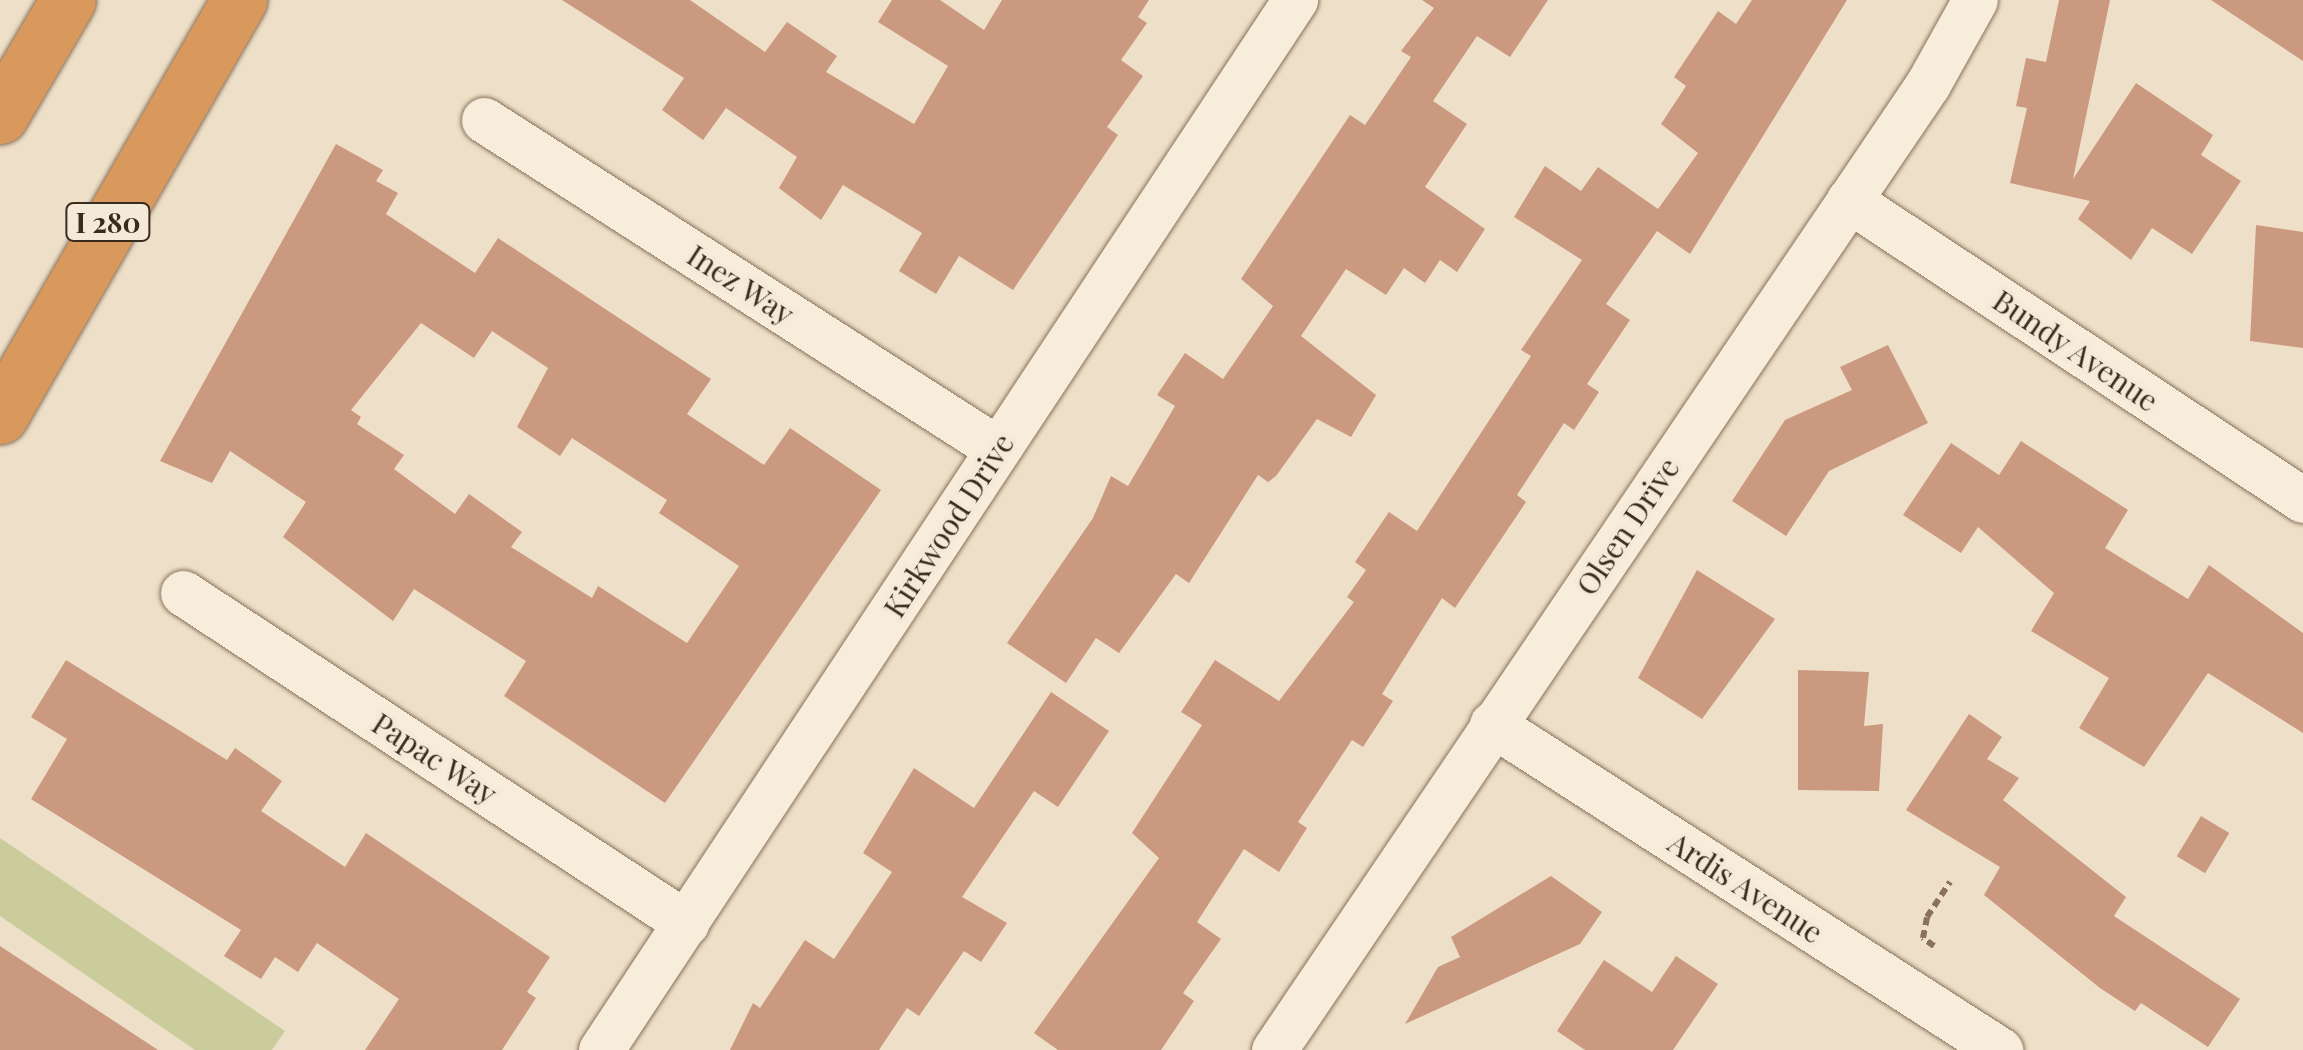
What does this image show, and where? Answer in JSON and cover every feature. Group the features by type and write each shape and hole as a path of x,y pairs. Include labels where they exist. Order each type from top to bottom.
{"highway":[{"path":"0,116 68,0"},
{"name":"I 280","path":"0,416 238,0"}],"street":[{"name":"Kirkwood Drive","path":"601,1050 1295,0"},
{"name":"Olsen Drive","path":"1274,1050 1850,200 1976,0"},
{"name":"Inez Way","path":"484,120 998,449"},
{"name":"Bundy Avenue","path":"1850,200 2303,500"},
{"name":"Papac Way","path":"183,593 686,924"},
{"name":"Ardis Avenue","path":"1492,724 2000,1050"}],"path":[{"path":"1934,946 1923,938 1925,925 1950,882"}],"green space":[{"path":"0,838 285,1031 272,1050 195,1050 0,916"}],"building":[{"path":"562,0 690,0 765,52 787,22 837,56 826,72 914,124 948,66 878,22 892,0 940,0 984,30 1002,0 1149,0 1138,17 1147,23 1121,60 1143,76 1107,127 1118,135 1013,290 959,256 936,294 899,271 922,233 843,185 821,220 779,188 797,157 726,108 703,140 662,110 684,78"},
{"path":"1422,0 1548,0 1510,57 1477,36 1433,101 1467,124 1425,187 1485,229 1457,272 1440,260 1425,283 1404,268 1386,295 1346,269 1301,336 1376,395 1351,437 1317,419 1276,476 1268,482 1258,475 1189,583 1176,574 1119,653 1096,638 1066,683 1007,643 1093,518 1111,476 1128,486 1175,406 1157,395 1185,353 1223,379 1273,306 1241,279 1350,115 1365,125 1411,57 1401,51 1434,8"},
{"path":"1752,0 1847,0 1690,254 1657,231 1606,304 1630,320 1587,384 1599,392 1574,430 1564,423 1517,495 1526,502 1455,608 1442,598 1382,694 1393,701 1363,747 1352,740 1298,822 1307,828 1279,872 1244,849 1197,922 1221,939 1183,993 1194,1001 1161,1050 1058,1050 1034,1033 1159,858 1132,833 1202,725 1181,712 1215,660 1279,701 1354,602 1347,597 1366,570 1355,562 1389,512 1417,531 1531,356 1521,350 1582,260 1514,217 1545,166 1581,191 1598,167 1658,209 1698,153 1661,124 1686,86 1674,77 1718,11 1736,24"},
{"path":"2059,0 2110,0 2073,179 2136,83 2213,135 2201,155 2241,181 2192,254 2152,228 2131,260 2078,219 2090,201 2010,183 2027,108 2016,106 2026,58 2046,62"},
{"path":"2211,0 2303,0 2303,61"},
{"path":"336,144 383,170 376,181 398,193 386,214 475,273 498,238 711,379 687,414 764,465 790,428 881,490 665,803 504,696 526,661 414,589 393,621 283,537 306,502 230,451 212,483 160,461","holes":["421,323 474,358 492,331 548,368 517,427 560,456 572,438 667,500 659,513 739,566 687,643 598,586 592,598 511,547 522,532 469,494 455,514 394,469 404,455 357,424 361,417 351,410"]},
{"path":"2256,225 2303,232 2303,348 2250,341"},
{"path":"1888,345 1928,423 1829,471 1786,536 1732,501 1785,420 1852,390 1840,367"},
{"path":"2021,441 2128,510 2105,548 2188,599 2209,565 2303,633 2303,733 2208,673 2144,767 2079,728 2109,678 2031,631 2054,593 1978,527 1961,553 1903,515 1951,443 1999,475"},
{"path":"1697,570 1775,619 1702,719 1638,678"},
{"path":"66,660 227,760 235,748 282,781 261,811 345,867 366,833 550,957 527,992 536,998 502,1050 365,1050 399,999 317,943 298,972 275,957 261,979 224,956 241,930 31,799 67,739 31,717"},
{"path":"1798,670 1869,672 1864,726 1883,724 1879,791 1798,790"},
{"path":"1051,692 1109,731 1058,807 1034,791 962,897 1007,923 981,962 964,951 919,1016 907,1008 879,1050 730,1050 753,1003 760,1008 805,940 834,959 892,872 863,853 914,768 974,808"},
{"path":"1969,714 2002,737 1987,759 2019,778 2003,800 2126,897 2114,916 2240,999 2208,1047 2141,1003 2135,1011 2100,988 1984,895 2000,867 1906,810"},
{"path":"2201,816 2229,833 2205,873 2177,856"},
{"path":"1551,876 1602,912 1580,944 1405,1024 1438,967 1460,957 1451,937"},
{"path":"0,946 158,1050 0,1050"},
{"path":"1676,956 1718,984 1673,1050 1585,1050 1557,1031 1604,960 1652,992"}]}
